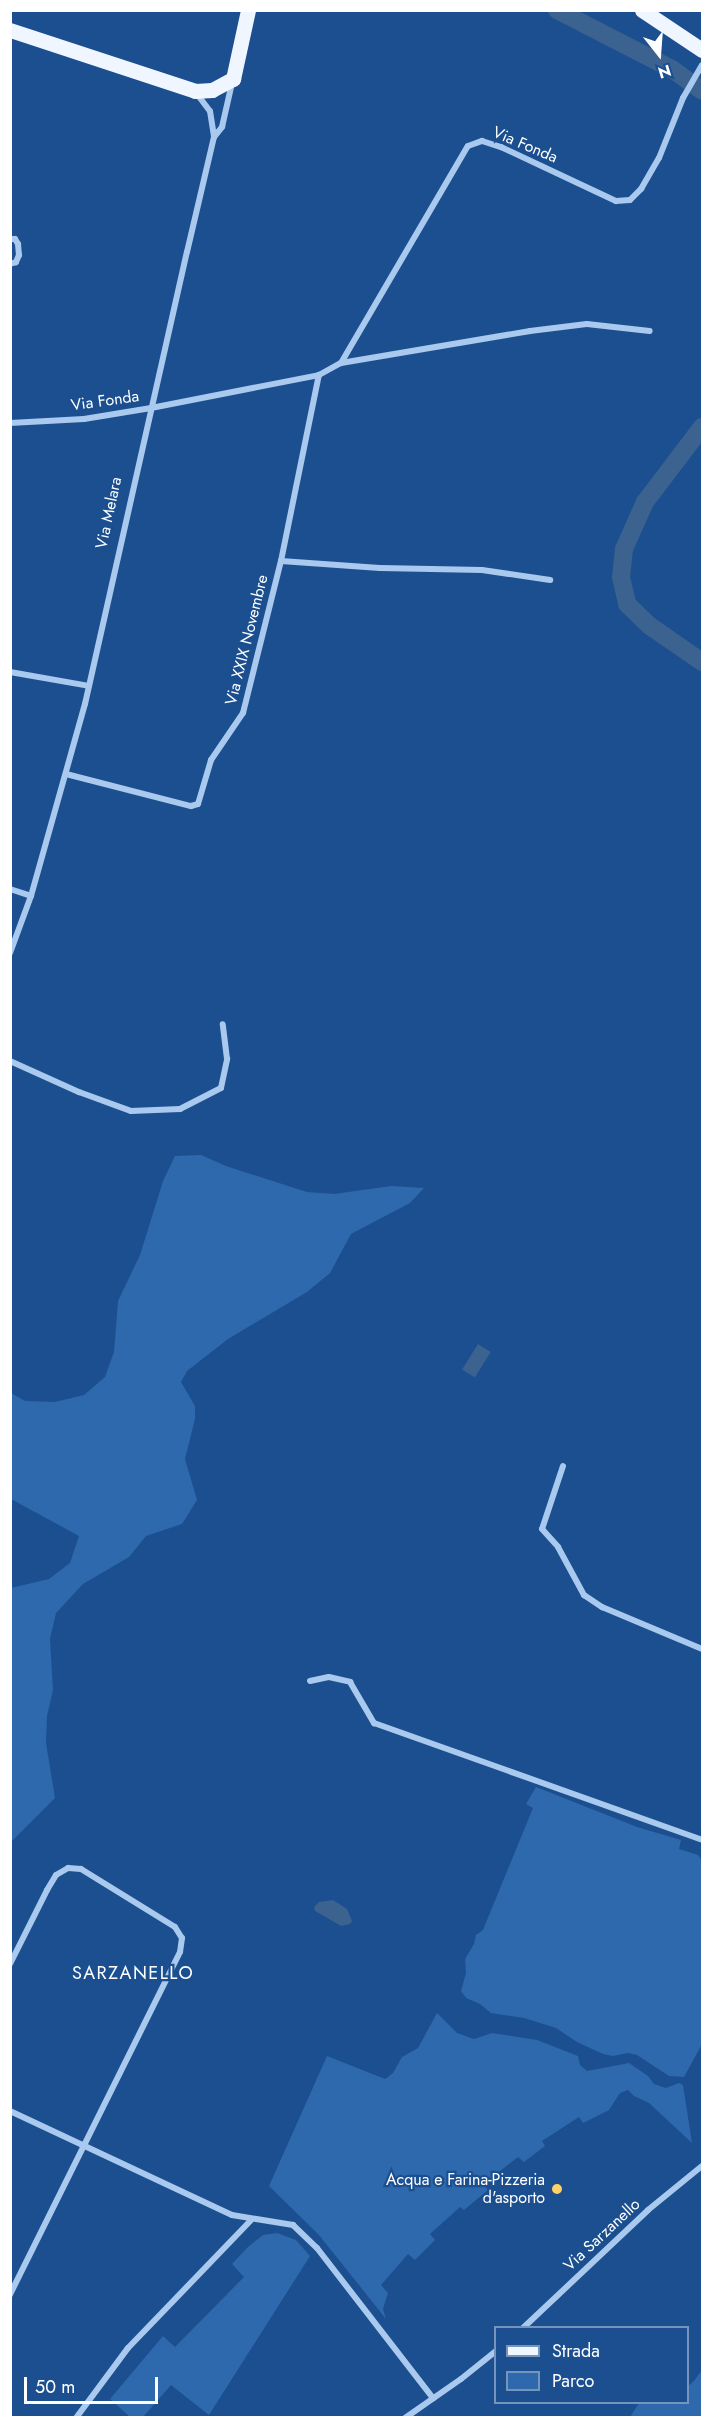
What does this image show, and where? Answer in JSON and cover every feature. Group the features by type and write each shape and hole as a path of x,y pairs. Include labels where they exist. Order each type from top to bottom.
{"main road":[{"name":"Via Melara","path":"233,78 248,10"},
{"path":"642,10 702,50"},
{"path":"10,30 195,91 212,90 233,78"}],"street":[{"name":"Via Fonda","path":"341,363 468,146 482,141 501,147 616,201 630,200 641,189 659,158 683,98 701,68"},
{"name":"Via Melara","path":"10,953 31,896 89,686 214,137 222,127 233,78"},
{"path":"195,91 210,111 214,137"},
{"path":"10,239 15,239 18,244 19,255 16,262 10,264"},
{"name":"Via Fonda","path":"10,423 84,419 151,408 319,375 341,363 588,324 650,331"},
{"name":"Via XXIX Novembre","path":"66,774 191,806 198,804 211,760 243,713 281,561 317,396 319,375"},
{"path":"281,561 380,568 482,570 549,580"},
{"path":"10,672 89,686"},
{"path":"10,889 31,896"},
{"path":"10,1061 79,1092 130,1111 180,1109 221,1088 227,1059 222,1024"},
{"path":"563,1466 542,1529 558,1547 584,1595 602,1607 702,1649"},
{"path":"310,1681 329,1677 350,1682 374,1724 535,1779 702,1840"},
{"path":"10,1964 56,1875 68,1868 81,1869 109,1886 175,1927 182,1938 180,1952 10,2295"},
{"path":"10,2111 232,2215 293,2225 306,2235 433,2398"},
{"name":"Via Sarzanello","path":"525,2326 648,2210 702,2166"},
{"path":"76,2418 128,2348 252,2219"},
{"path":"405,2418 494,2352"}],"green space":[{"path":"201,1155 226,1166 307,1192 334,1194 391,1186 424,1188 410,1203 351,1234 330,1273 307,1292 228,1339 187,1371 181,1382 195,1406 195,1419 185,1459 197,1500 182,1524 146,1536 129,1557 83,1584 56,1613 50,1639 53,1690 47,1716 46,1743 55,1798 11,1842 11,1588 49,1579 70,1563 79,1536 11,1499 11,1393 25,1401 55,1402 84,1395 105,1377 114,1352 118,1301 140,1255 163,1181 175,1156"},
{"path":"536,1787 637,1827 681,1840 679,1849 698,1855 702,1861 702,2044 684,2077 669,2076 637,2055 603,2054 577,2042 556,2028 524,2018 491,2013 480,2004 466,1998 461,1991 466,1973 465,1959 474,1944 476,1935 483,1930 533,1808 526,1804"},
{"path":"437,2013 457,2033 474,2039 492,2033 537,2040 578,2056 580,2065 587,2071 629,2063 648,2076 654,2084 666,2088 679,2083 683,2085 692,2143 649,2103 634,2096 628,2090 620,2093 609,2110 583,2123 579,2117 542,2141 545,2146 524,2162 518,2157 483,2184 488,2190 464,2210 460,2207 430,2234 435,2240 415,2260 408,2254 381,2285 388,2293 383,2309 386,2319 319,2235 269,2186 327,2056 385,2079 393,2073 402,2057 418,2048"},
{"path":"277,2233 296,2240 310,2256 209,2415 171,2385 143,2417 130,2417 110,2399 163,2336 175,2347 244,2277 232,2264 248,2247 263,2235"},
{"path":"702,2370 702,2417 630,2417 638,2404 689,2404 689,2385"}],"shaded area":[{"path":"478,1344 491,1352 475,1377 462,1369"},
{"path":"333,1900 347,1909 352,1921 350,1924 341,1926 315,1911 314,1907 319,1902"}],"waterway":[{"path":"557,10 672,69 702,91"},
{"path":"702,427 645,502 624,549 621,577 627,604 650,626 702,662"}],"place":[{"name":"Acqua e Farina-Pizzeria d'asporto","path":"557,2189"}],"district":[{"name":"SARZANELLO","path":"133,1973"}]}
